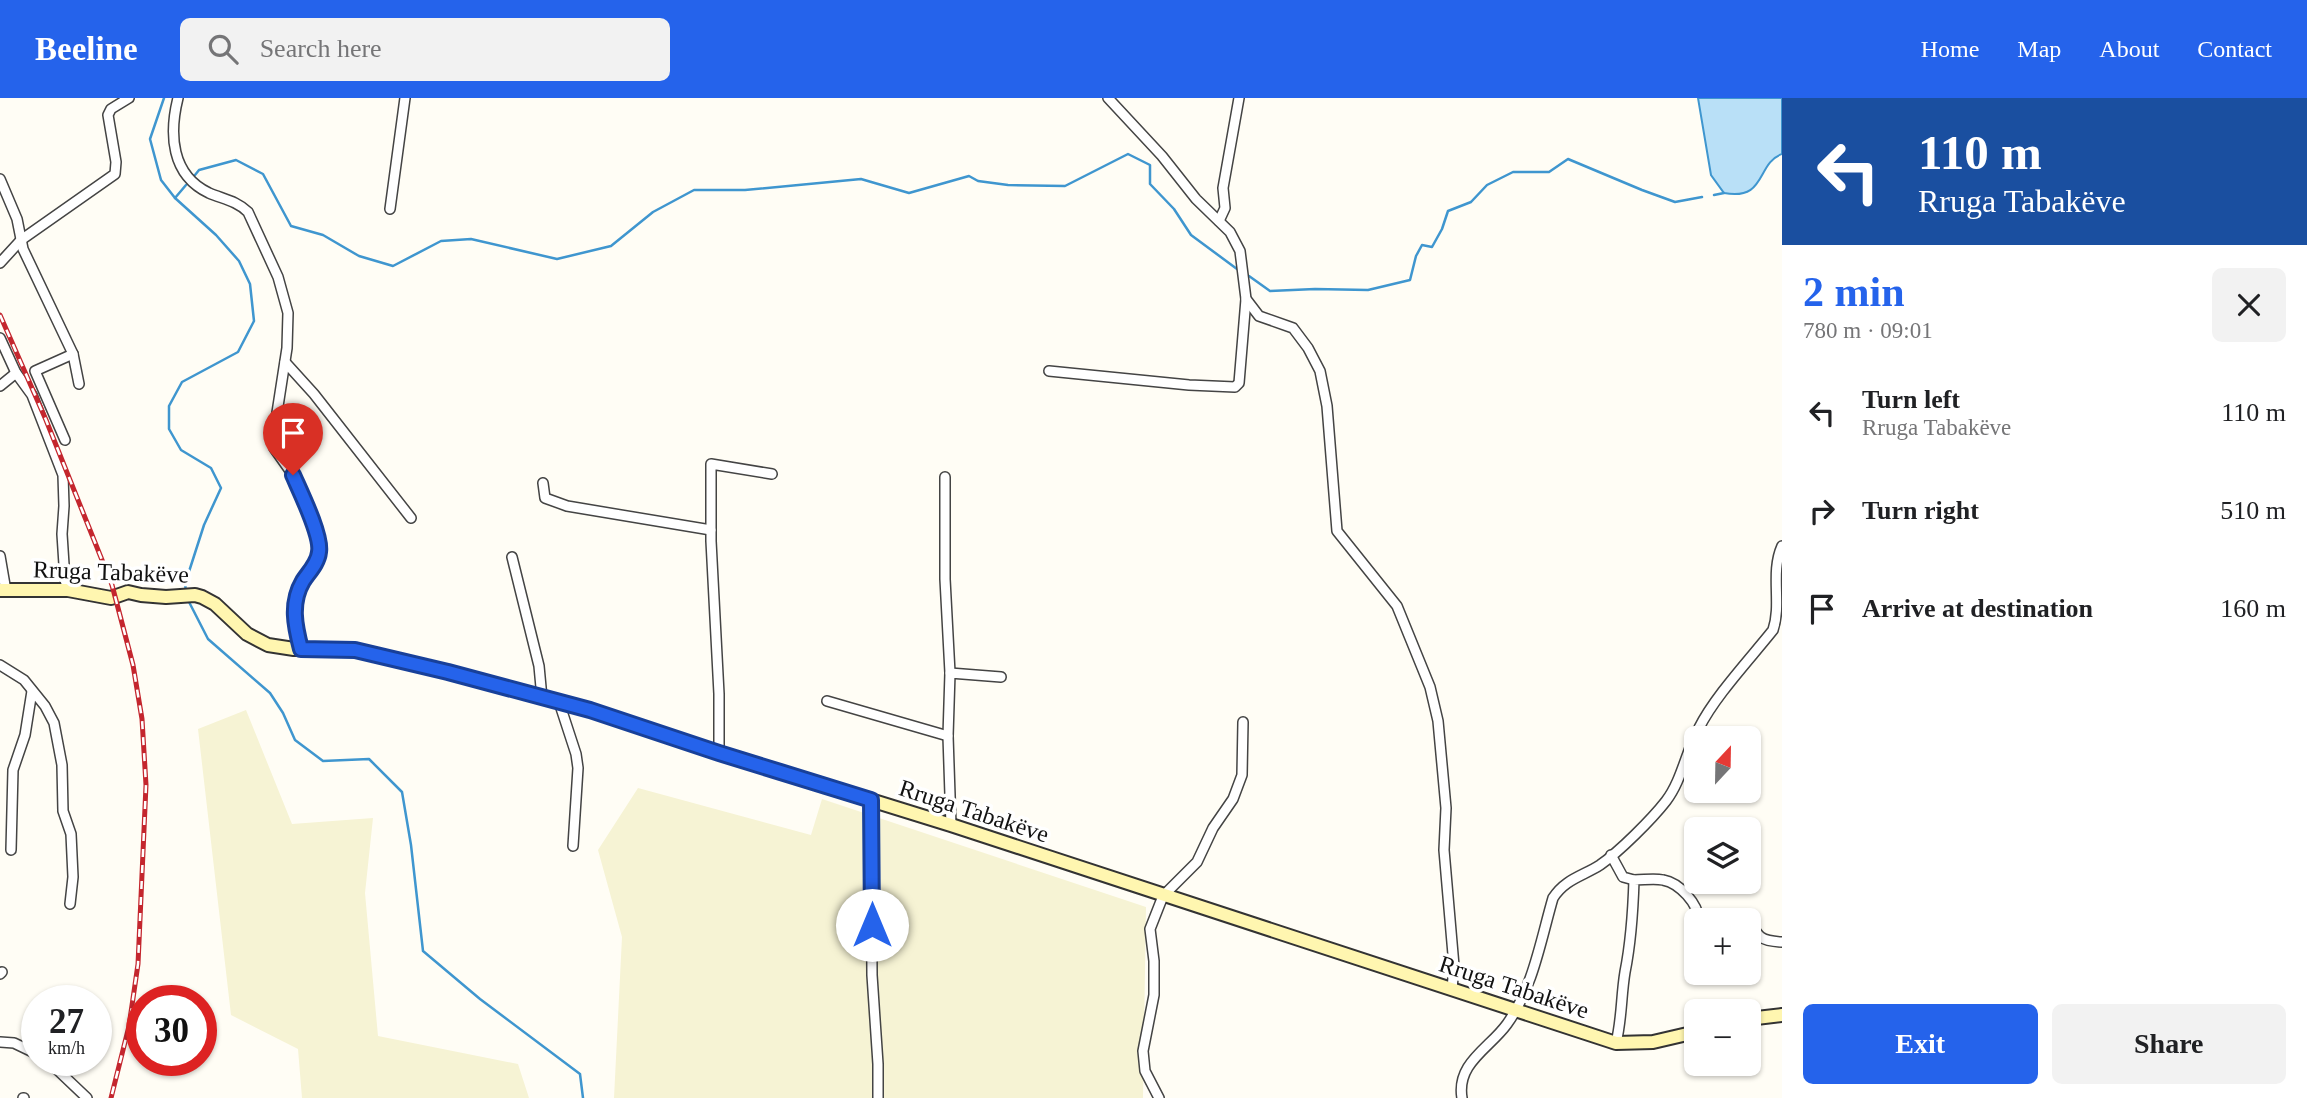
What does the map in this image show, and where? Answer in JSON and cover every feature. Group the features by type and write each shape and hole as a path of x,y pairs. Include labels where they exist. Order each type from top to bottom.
{"street":[{"path":"0,263 21,240 115,174 116,162 108,115 111,109 129,98"},
{"path":"178,98 172,130 180,165 190,180 201,189 240,204 248,212 278,277 289,319 274,448 293,475 320,544 318,557 300,587 295,605 295,624 301,649"},
{"path":"390,209 405,98"},
{"path":"1049,371 1189,385 1235,387 1239,383 1246,299 1240,251 1230,232 1196,199 1162,156 1108,98"},
{"path":"1219,220 1225,208 1223,188 1238,98"},
{"path":"0,179 17,219 23,249 73,354 79,384"},
{"path":"1246,299 1259,316 1293,328 1320,371 1327,406 1337,531 1397,606 1430,687 1438,721 1446,808 1444,850 1454,966 1452,989"},
{"path":"0,338 16,373 32,395 63,475 62,534 68,590"},
{"path":"65,440 35,371 73,354"},
{"path":"285,362 314,394 411,518"},
{"path":"0,386 16,373"},
{"path":"719,753 719,694 711,530 712,464 772,474"},
{"path":"945,477 951,825"},
{"path":"543,483 545,498 567,506 711,530"},
{"path":"1462,1098 1463,1076 1471,1061 1506,1026 1522,1000 1553,898 1559,888 1600,865 1666,800 1675,785 1698,728 1773,630 1779,617 1776,579 1782,546"},
{"path":"0,556 3,590"},
{"path":"512,557 539,666 542,698"},
{"name":"Rruga Tabakëve","path":"3,590 68,590 111,598 128,592 154,596 202,597 215,604 257,641 279,648 355,650 590,710 1616,1043 1653,1042 1684,1035"},
{"path":"0,665 24,680 45,706 54,723 59,741 63,811 71,834 73,877 70,904"},
{"path":"950,673 1001,677"},
{"path":"11,850 13,771 25,735 32,691"},
{"path":"827,701 948,736"},
{"path":"559,702 578,768 573,846"},
{"path":"1159,1098 1145,1071 1143,1051 1154,995 1150,929 1163,896 1197,862 1213,828 1233,799 1242,775 1243,722"},
{"path":"871,800 872,975 878,1098"},
{"path":"1611,855 1623,877 1634,880 1659,879 1675,885 1696,908"},
{"path":"1616,1043 1632,930 1634,880"},
{"path":"1761,938 1767,942 1782,942"},
{"path":"1761,1017 1782,1015"},
{"path":"0,1042 21,1047"},
{"path":"64,1076 87,1098"}],"shaded area":[{"path":"246,710 292,824 373,818 365,893 378,1036 518,1064 529,1098 302,1098 298,1049 231,1015 198,729"},
{"path":"638,788 811,835 822,799 1146,907 1143,1098 614,1098 622,937 598,850"}],"water":[{"path":"1698,98 1782,98 1782,154 1768,165 1748,192 1724,193 1711,175"}],"waterway":[{"path":"164,98 150,139 161,180 175,198 216,235 239,261 250,284 254,321 238,352 182,382 169,406 169,429 181,450 211,468 221,488 204,525 185,584 186,592"},
{"path":"195,175 199,170 236,160 263,174 291,226 323,235 359,256 393,266 441,241 471,239 557,259 611,246 653,212 694,190 745,190 861,179 909,193 969,176 978,181 1008,185 1065,186 1128,154 1150,165 1150,184 1174,209 1191,235 1237,269"},
{"path":"1249,276 1270,291 1368,290 1410,280 1416,256 1422,245 1432,247 1448,211 1471,202 1487,185 1513,172 1549,172 1568,159 1675,202 1702,197"},
{"path":"175,198 186,185"},
{"path":"1714,195 1724,193"},
{"path":"187,598 208,639 270,693 295,740 323,761 369,759 402,792 423,951 480,999 580,1074 583,1098"}],"railway":[{"path":"0,315 46,420 112,585 133,665 142,719 146,785 138,964 129,1026 111,1098"}],"route":[{"path":"293,475 318,537 320,551 300,587 295,605 295,624 301,649 355,650 448,672 590,710 871,800 872,925"}]}
